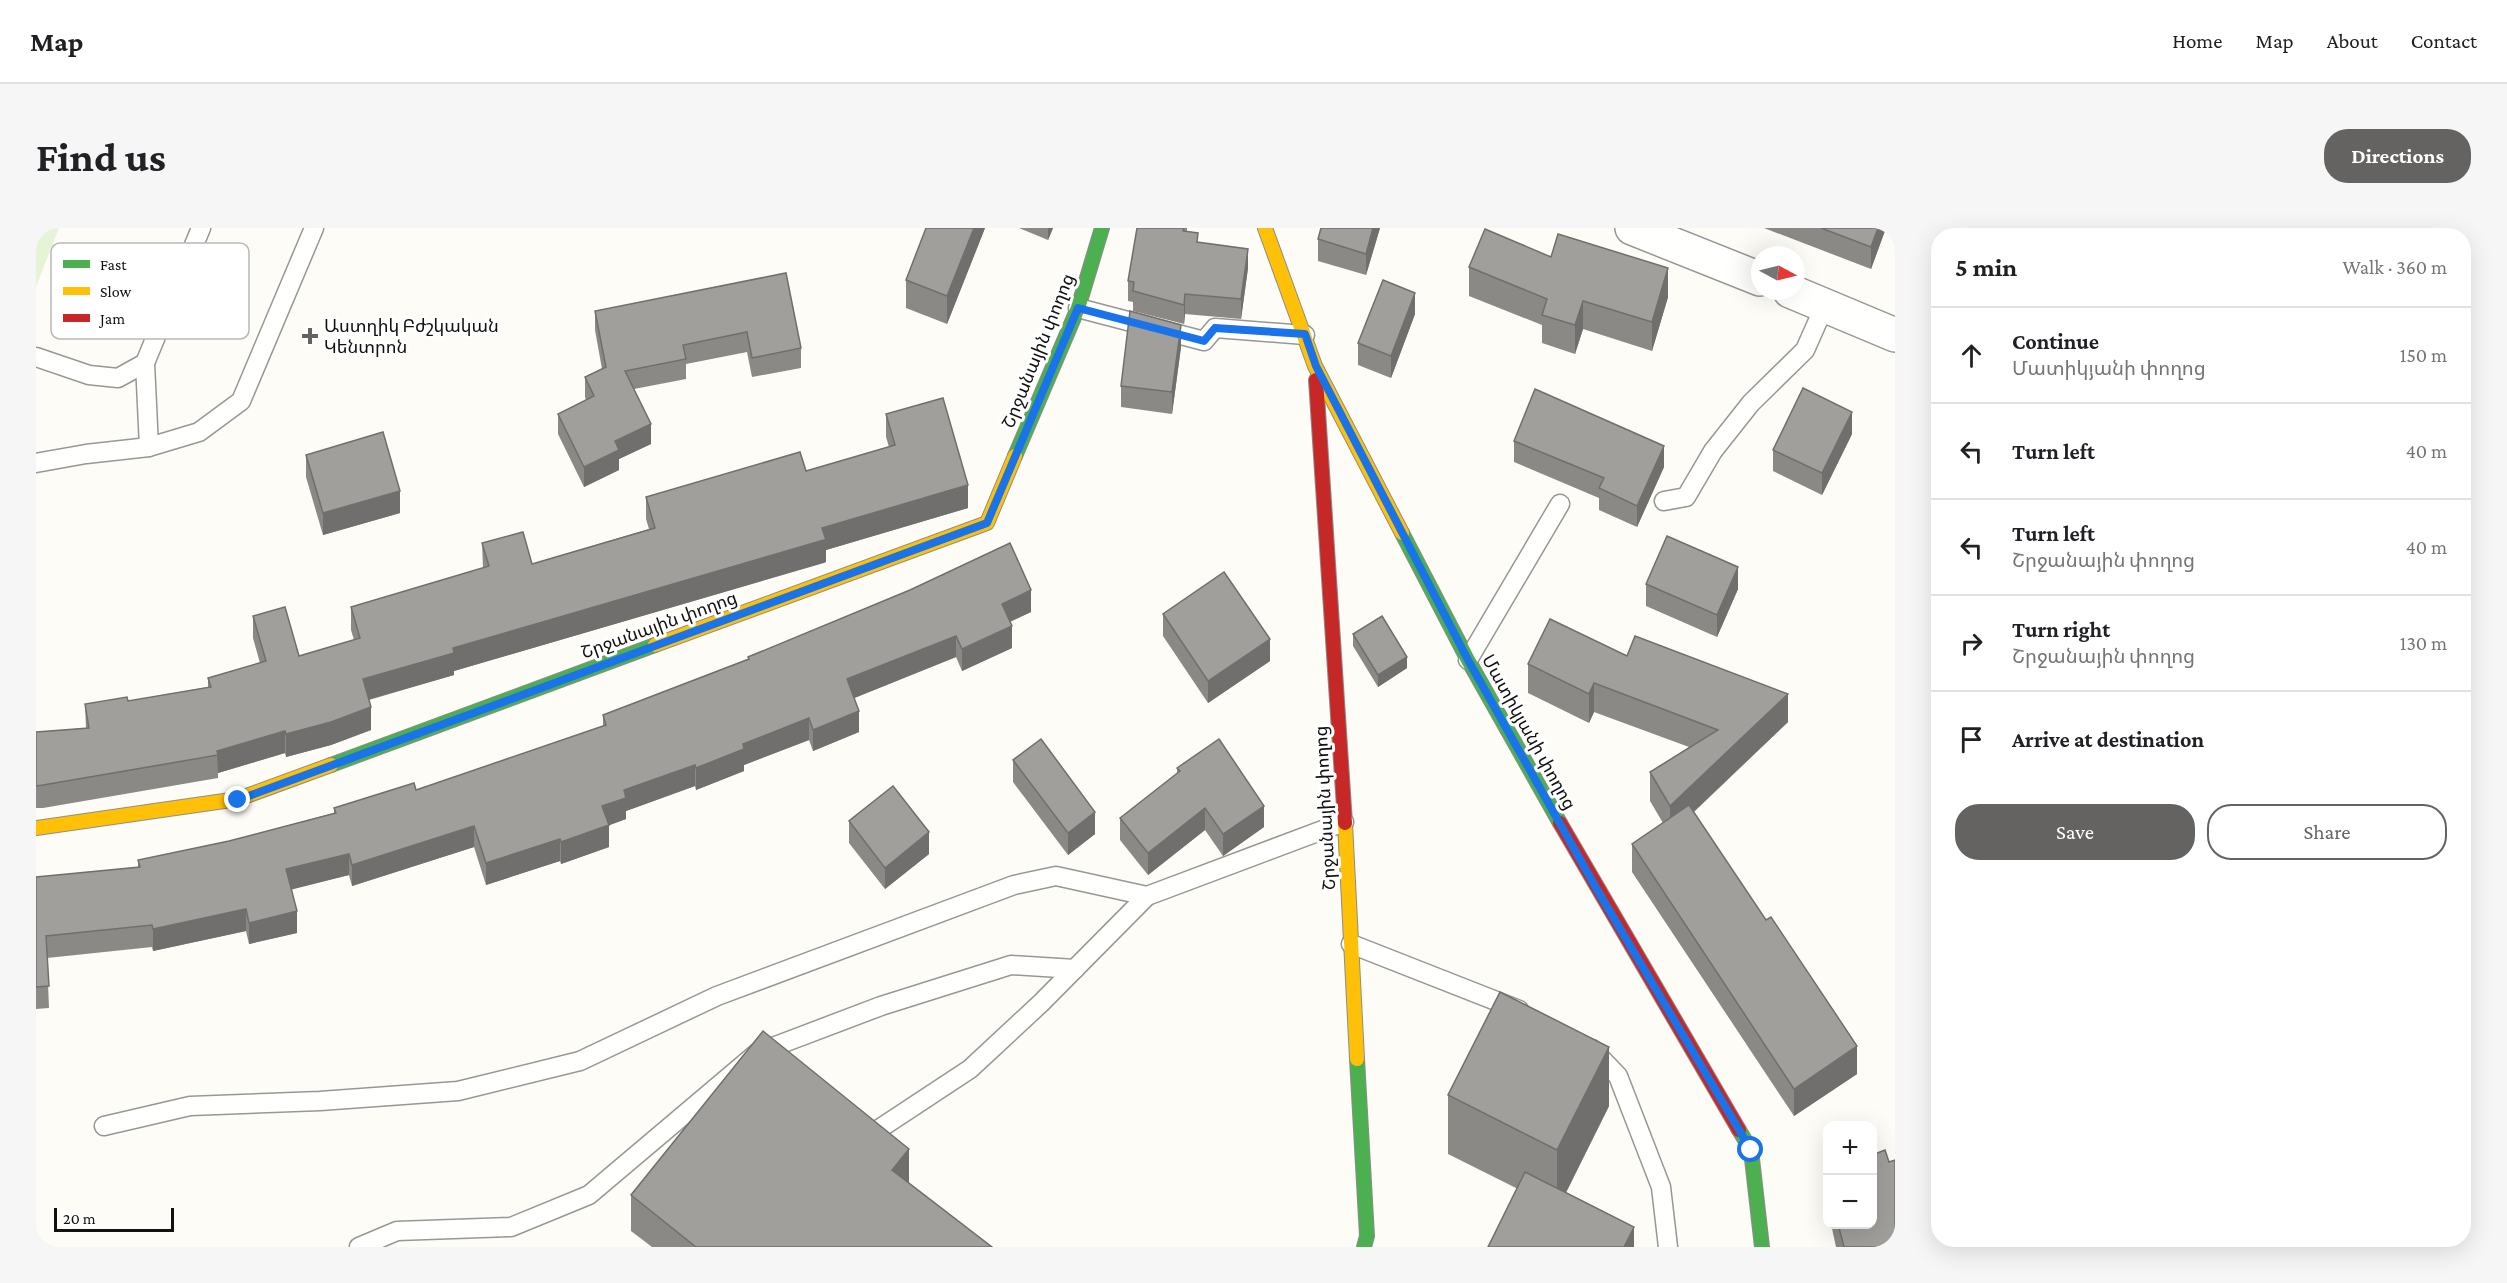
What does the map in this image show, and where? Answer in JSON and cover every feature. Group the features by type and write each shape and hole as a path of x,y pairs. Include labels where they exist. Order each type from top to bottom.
{"street":[{"name":"Շրջանային փողոց","path":"36,828 238,800 987,523 1078,308 1102,228"},
{"name":"Մատիկյանի փողոց","path":"1265,228 1316,366 1468,660 1599,893 1751,1150 1762,1247"},
{"path":"1632,228 1751,275"},
{"path":"1805,297 1895,335"},
{"name":"Շրջանային փողոց","path":"1316,366 1367,1236 1364,1247"}],"lane":[{"path":"195,243 201,228"},
{"path":"36,463 86,454 149,447 199,432 241,401 314,228"},
{"path":"1664,501 1686,497 1713,451 1751,403 1805,350 1825,305"},
{"path":"1078,308 1204,341 1215,328 1305,334"},
{"path":"149,447 145,363 155,339"},
{"path":"36,357 89,375 118,378 145,363"},
{"path":"1468,660 1560,504"},
{"path":"873,1134 969,1069 1075,969 1147,896 1344,822"},
{"path":"104,1126 190,1106 320,1101 458,1091 580,1061 717,996 1014,885 1056,876 1147,896"},
{"path":"1351,944 1534,1016"},
{"path":"359,1247 397,1231 512,1227 590,1195 757,1053 881,1006 1011,964 1075,969"},
{"path":"1577,1033 1618,1076 1661,1187 1668,1247"}],"green space":[{"path":"36,228 59,228 53,243 51,243 36,287"}],"building":[{"path":"926,228 974,228 947,296 906,280"},
{"path":"1137,228 1184,228 1183,231 1198,233 1197,242 1248,249 1241,299 1185,294 1184,305 1133,291 1134,282 1128,281"},
{"path":"1321,228 1373,228 1366,254 1318,239"},
{"path":"1821,228 1878,228 1871,247"},
{"path":"1485,229 1551,257 1558,234 1668,268 1652,322 1583,301 1575,325 1542,315 1547,299 1469,267"},
{"path":"786,273 801,348 752,358 747,332 683,345 686,359 625,371 651,424 615,441 619,450 584,467 558,414 594,396 585,377 606,367 595,311"},
{"path":"1383,280 1415,293 1391,356 1358,343"},
{"path":"1130,311 1181,325 1172,392 1121,386"},
{"path":"1803,388 1852,412 1822,473 1773,450"},
{"path":"1535,389 1664,446 1637,506 1599,488 1604,478 1514,441"},
{"path":"943,398 968,485 822,528 826,540 453,648 454,653 363,679 371,707 331,722 286,734 285,731 217,751 218,755 36,786 36,732 89,728 85,704 127,697 128,701 211,687 208,678 266,661 253,616 285,607 299,656 360,638 351,607 489,566 482,543 523,532 532,564 655,528 646,497 800,452 806,471 895,445 886,414"},
{"path":"383,432 400,491 323,513 306,455"},
{"path":"1667,536 1738,567 1717,615 1646,584"},
{"path":"1010,543 1031,590 1002,604 1012,626 962,649 956,636 847,679 859,711 813,730 809,718 743,744 744,749 696,768 695,765 624,790 626,798 602,806 609,825 561,842 560,839 486,863 474,826 352,865 349,854 286,869 297,911 249,923 246,909 153,929 152,925 46,936 49,986 36,987 36,877 140,867 138,860 229,841 336,813 334,808 414,783 416,790 606,725 603,715 749,659 748,657 910,590"},
{"path":"1224,572 1270,639 1208,681 1163,614"},
{"path":"1382,616 1407,657 1378,675 1353,634"},
{"path":"1550,619 1627,656 1635,636 1788,694 1670,806 1650,772 1718,730 1594,683 1589,694 1528,664"},
{"path":"1041,739 1095,812 1068,833 1013,760"},
{"path":"1219,739 1264,806 1223,834 1205,808 1148,853 1120,818 1180,771 1177,768"},
{"path":"893,786 929,832 885,868 849,821"},
{"path":"1689,805 1766,920 1771,917 1857,1046 1794,1089 1632,844"},
{"path":"1500,992 1609,1047 1557,1150 1448,1095"},
{"path":"763,1031 909,1149 892,1170 992,1247 696,1247 631,1195"},
{"path":"1885,1150 1889,1162 1895,1160 1895,1247 1844,1247 1839,1229 1877,1229 1877,1153"},
{"path":"1525,1172 1634,1227 1624,1247 1488,1247"}],"traffic: fast":[{"path":"1015,456 1078,308 1102,228"},
{"path":"1402,533 1468,660 1560,823"},
{"path":"331,765 655,645"},
{"path":"1357,1059 1367,1236 1364,1247"},
{"path":"1739,1130 1751,1150 1762,1247"}],"traffic: slow":[{"path":"1265,228 1315,366 1402,533"},
{"path":"655,645 987,523 1015,456"},
{"path":"36,828 238,799 331,765"},
{"path":"1345,823 1357,1059"}],"traffic: jam":[{"path":"1316,380 1345,823"},
{"path":"1560,823 1739,1130"}],"place":[{"name":"Աստղիկ Բժշկական Կենտրոն","path":"310,336"}],"route":[{"path":"238,800 987,523 1078,308 1204,341 1215,328 1305,334 1316,366 1468,660 1599,893 1751,1150"}]}
